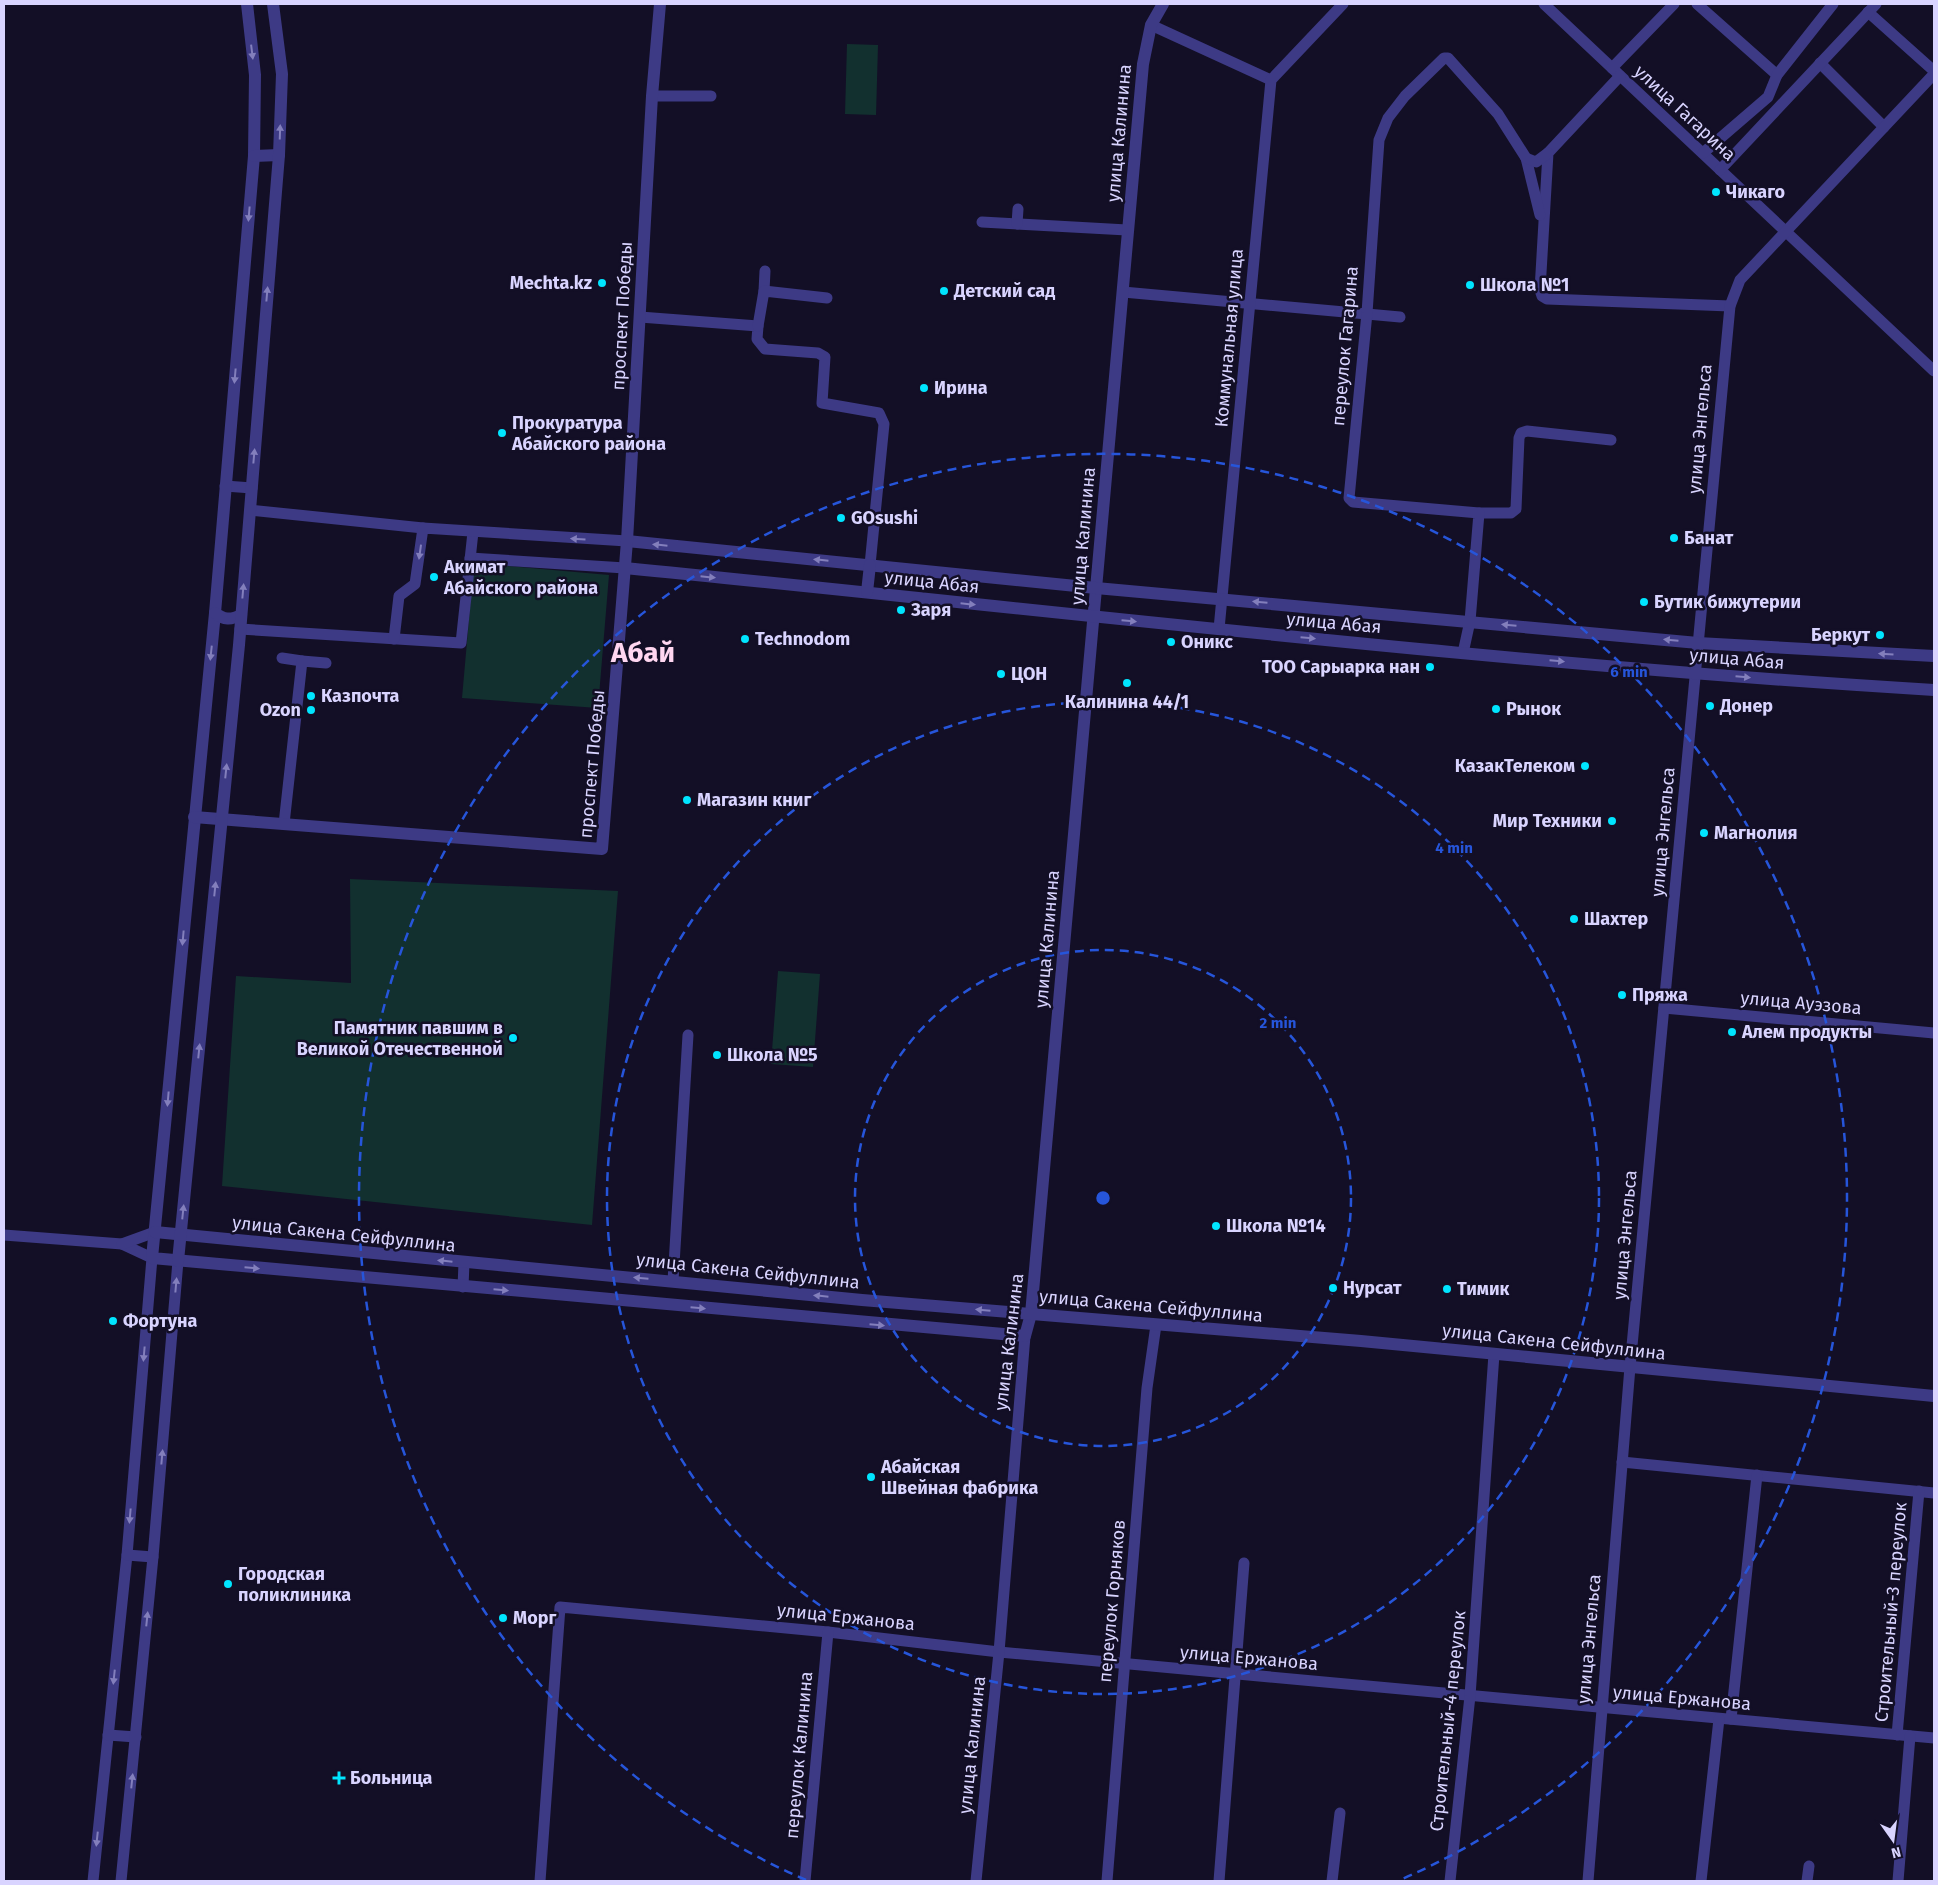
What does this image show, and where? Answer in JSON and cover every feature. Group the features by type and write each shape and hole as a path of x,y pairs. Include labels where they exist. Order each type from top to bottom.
{"street":[{"path":"93,1881 127,1555 152,1258 215,613 254,156 255,75 247,4"},
{"path":"122,1881 153,1557 180,1235 240,629 279,156 282,74 273,4"},
{"name":"проспект Победы","path":"194,817 602,849 627,542 652,96 660,4"},
{"name":"улица Калинина","path":"976,1881 999,1652 1024,1336 1031,1314 1143,64 1150,25 1163,4"},
{"path":"1150,25 1271,80 1343,4"},
{"name":"улица Гагарина","path":"1544,4 1934,371"},
{"path":"1526,158 1536,162 1548,153 1674,4"},
{"path":"1697,4 1777,75"},
{"path":"1703,153 1768,97 1777,75 1833,4"},
{"path":"1720,170 1872,8 1934,73"},
{"name":"переулок Гагарина","path":"1479,513 1350,501 1367,313 1379,140 1388,118 1406,96 1444,58 1448,58 1498,114 1526,158"},
{"path":"1820,63 1884,127"},
{"name":"улица Энгельса","path":"1588,1881 1630,1367 1730,306 1740,280 1934,73"},
{"name":"Коммунальная улица","path":"1219,629 1271,80"},
{"path":"652,96 711,96"},
{"path":"1548,153 1540,290 1542,296 1547,299 1730,306"},
{"path":"254,156 279,156"},
{"path":"1526,158 1543,224"},
{"path":"1017,224 1018,208"},
{"path":"982,222 1128,230"},
{"path":"250,510 423,528 627,542 870,565 884,424 882,418 880,413 822,403 825,357 818,353 765,349 757,339 765,271"},
{"path":"764,290 827,298"},
{"path":"1122,292 1400,317"},
{"path":"640,317 758,326"},
{"path":"1463,653 1470,621 1479,513 1511,513 1516,509 1519,438 1521,433 1528,431 1611,440"},
{"path":"225,486 252,488"},
{"path":"394,639 399,596 415,584 423,528"},
{"path":"240,629 461,643 473,532"},
{"path":"470,558 625,568 867,592"},
{"name":"улица Абая","path":"1934,656 1698,643 1096,588 870,565 867,592 1093,618 1463,653 1695,673 1934,690"},
{"path":"215,613 222,618 234,619 241,614"},
{"path":"282,658 326,663"},
{"path":"284,824 302,660"},
{"name":"улица Ауэзова","path":"1664,1008 1934,1033"},
{"path":"673,1281 688,1035"},
{"path":"122,1244 155,1232"},
{"name":"улица Сакена Сейфуллина","path":"155,1232 862,1300 1361,1341 1934,1396"},
{"path":"4,1235 122,1244 152,1258 178,1261 1024,1336"},
{"path":"463,1287 464,1263"},
{"name":"переулок Горняков","path":"1107,1881 1147,1388 1156,1325"},
{"name":"Строительный-4 переулок","path":"1450,1881 1470,1696 1494,1354"},
{"path":"1622,1462 1934,1493"},
{"path":"1701,1881 1725,1719 1757,1475"},
{"name":"Строительный-3 переулок","path":"1897,1735 1919,1492"},
{"path":"127,1555 153,1557"},
{"path":"1219,1881 1244,1563"},
{"name":"улица Ержанова","path":"540,1881 560,1607 828,1632 999,1652 1124,1664 1934,1738"},
{"name":"переулок Калинина","path":"805,1881 828,1632"},
{"path":"108,1735 136,1737"},
{"name":"Строительный-3 переулок","path":"1898,1881 1910,1736"},
{"path":"1332,1881 1340,1813"},
{"path":"1808,1881 1809,1866"}],"green space":[{"path":"847,44 878,45 876,115 845,114"},
{"path":"474,563 609,575 598,708 462,698"},
{"path":"350,879 618,891 592,1225 222,1186 236,976 351,983"},
{"path":"778,971 820,974 813,1067 771,1064"}],"place":[{"name":"Чикаго","path":"1716,192"},
{"name":"Mechta.kz","path":"602,283"},
{"name":"Школа №1","path":"1470,285"},
{"name":"Детский сад","path":"944,291"},
{"name":"Ирина","path":"924,388"},
{"name":"Прокуратура Абайского района","path":"502,433"},
{"name":"GOsushi","path":"841,518"},
{"name":"Банат","path":"1674,538"},
{"name":"Акимат Абайского района","path":"434,577"},
{"name":"Бутик бижутерии","path":"1644,602"},
{"name":"Заря","path":"901,610"},
{"name":"Беркут","path":"1880,635"},
{"name":"Technodom","path":"745,639"},
{"name":"Оникс","path":"1171,642"},
{"name":"ТОО Сарыарка нан","path":"1430,667"},
{"name":"ЦОН","path":"1001,674"},
{"name":"Калинина 44/1","path":"1127,683"},
{"name":"Казпочта","path":"311,696"},
{"name":"Донер","path":"1710,706"},
{"name":"Рынок","path":"1496,709"},
{"name":"Ozon","path":"311,710"},
{"name":"КазакТелеком","path":"1585,766"},
{"name":"Магазин книг","path":"687,800"},
{"name":"Мир Техники","path":"1612,821"},
{"name":"Магнолия","path":"1704,833"},
{"name":"Шахтер","path":"1574,919"},
{"name":"Пряжа","path":"1622,995"},
{"name":"Алем продукты","path":"1732,1032"},
{"name":"Памятник павшим в Великой Отечественной","path":"513,1038"},
{"name":"Школа №5","path":"717,1055"},
{"name":"Школа №14","path":"1216,1226"},
{"name":"Нурсат","path":"1333,1288"},
{"name":"Тимик","path":"1447,1289"},
{"name":"Фортуна","path":"113,1321"},
{"name":"Абайская Швейная фабрика","path":"871,1477"},
{"name":"Городская поликлиника","path":"228,1584"},
{"name":"Морг","path":"503,1618"},
{"name":"Больница","path":"339,1778"}],"district":[{"name":"Абай","path":"643,652"}]}
